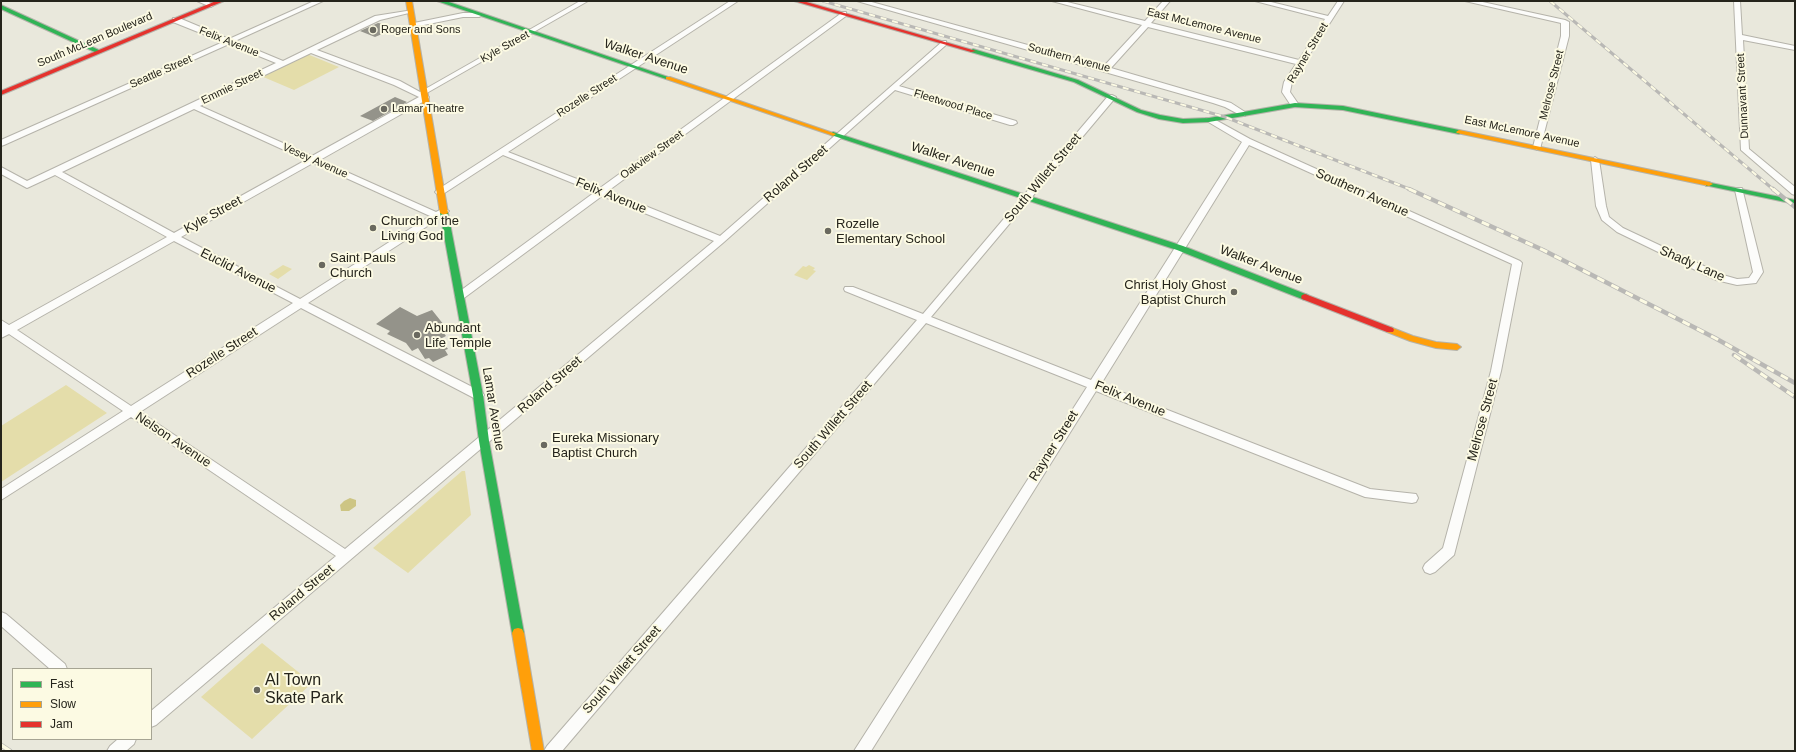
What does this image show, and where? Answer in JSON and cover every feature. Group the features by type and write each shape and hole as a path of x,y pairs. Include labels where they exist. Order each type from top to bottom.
{"main road":[{"name":"South McLean Boulevard","path":"1,93 222,1"},
{"name":"Lamar Avenue","path":"409,1 440,192 440,214 460,296 538,751"},
{"name":"Walker Avenue","path":"440,1 839,136 1180,248 1410,338 1436,345 1457,347"},
{"name":"Southern Avenue","path":"797,1 1076,81 1139,111 1159,117 1183,120 1209,120 1242,114"},
{"path":"1,6 99,52"},
{"name":"East McLemore Avenue","path":"1242,114 1295,105 1342,108 1537,147 1795,202"}],"street":[{"path":"200,1 211,5"},
{"name":"Seattle Street","path":"1,143 320,1"},
{"name":"Kyle Street","path":"4,329 174,238 585,1"},
{"name":"Rozelle Street","path":"440,192 734,1"},
{"name":"Southern Avenue","path":"860,1 1216,101 1228,105 1242,114"},
{"name":"East McLemore Avenue","path":"1055,1 1301,63"},
{"path":"1106,69 1167,1"},
{"path":"1258,1 1329,18"},
{"name":"Rayner Street","path":"1295,105 1286,92 1288,82 1341,1"},
{"name":"Melrose Street","path":"1468,1 1565,22 1565,36 1537,147"},
{"name":"Dunnavant Street","path":"1737,1 1745,150 1795,192"},
{"name":"Emmie Street","path":"56,172 378,18 411,11"},
{"name":"Oakview Street","path":"460,296 843,14"},
{"path":"414,25 463,15 479,15"},
{"name":"Felix Avenue","path":"176,20 227,42 282,63"},
{"path":"1740,37 1795,48"},
{"name":"Roland Street","path":"152,719 721,240 943,43"},
{"path":"311,50 425,94"},
{"name":"Fleetwood Place","path":"893,87 1013,123"},
{"name":"South Willett Street","path":"552,751 925,318 1112,97"},
{"name":"Vesey Avenue","path":"194,106 440,214"},
{"name":"Southern Avenue","path":"1209,120 1247,141 1517,263"},
{"name":"Rayner Street","path":"862,751 951,613 1093,384 1247,141"},
{"name":"Felix Avenue","path":"502,152 721,240"},
{"name":"Shady Lane","path":"1595,160 1601,206 1605,218 1620,230 1720,278 1737,282 1752,281 1758,272 1739,190"},
{"path":"1,170 27,185 56,172"},
{"name":"Euclid Avenue","path":"56,172 174,238 478,395"},
{"name":"Rozelle Street","path":"1,495 440,214"},
{"name":"Melrose Street","path":"1430,568 1449,551 1496,371 1517,263"},
{"name":"Felix Avenue","path":"850,289 1368,494 1412,498"},
{"name":"Nelson Avenue","path":"4,329 346,556"},
{"path":"1,618 59,668"},
{"path":"115,751 128,740"}],"shaded area":[{"path":"307,54 339,67 294,90 261,76"},
{"path":"283,265 292,269 278,279 269,274"},
{"path":"809,265 815,268 813,270 816,271 807,280 794,275 803,266 806,267"},
{"path":"66,385 107,413 1,482 1,426"},
{"path":"462,471 465,471 471,515 408,573 373,548"},
{"path":"350,498 356,500 356,506 349,511 341,511 340,505"},
{"name":"Al Town Skate Park","path":"262,643 312,683 252,739 201,697"}],"building":[{"name":"Roger and Sons","path":"378,23 384,24 382,34 375,37 360,31"},
{"name":"Lamar Theatre","path":"395,97 407,102 373,121 360,116"},
{"name":"Abundant Life Temple","path":"400,307 417,316 432,310 444,325 439,327 446,336 440,339 448,349 445,350 448,355 433,362 429,358 425,359 418,348 412,351 406,343 387,334 390,331 376,324"}],"railway":[{"path":"823,1 1225,117 1412,190"},
{"path":"1550,1 1774,190"},
{"path":"1409,189 1543,250 1715,338 1795,383"},
{"path":"1773,189 1795,207"},
{"path":"1734,355 1795,397"},
{"path":"1,745 10,751"}],"traffic: fast":[{"path":"440,1 668,78"},
{"path":"1,7 99,52"},
{"path":"973,51 1076,81 1139,111 1159,117 1183,121 1209,120 1295,105 1343,108 1459,132"},
{"path":"833,134 1180,248 1305,297"},
{"path":"1709,184 1795,202"},
{"path":"444,213 478,395 484,441 518,633"}],"traffic: slow":[{"path":"409,1 444,213"},
{"path":"668,78 833,134"},
{"path":"1459,132 1709,184"},
{"path":"1390,330 1410,338 1436,345 1457,347"},
{"path":"518,633 538,751"}],"traffic: jam":[{"path":"1,93 221,1"},
{"path":"797,1 973,51"},
{"path":"1305,297 1390,330"}],"place":[{"name":"Roger and Sons","path":"373,30"},
{"name":"Lamar Theatre","path":"384,109"},
{"name":"Church of the Living God","path":"373,228"},
{"name":"Rozelle Elementary School","path":"828,231"},
{"name":"Saint Pauls Church","path":"322,265"},
{"name":"Christ Holy Ghost Baptist Church","path":"1234,292"},
{"name":"Abundant Life Temple","path":"417,335"},
{"name":"Eureka Missionary Baptist Church","path":"544,445"},
{"name":"Al Town Skate Park","path":"257,690"}]}
